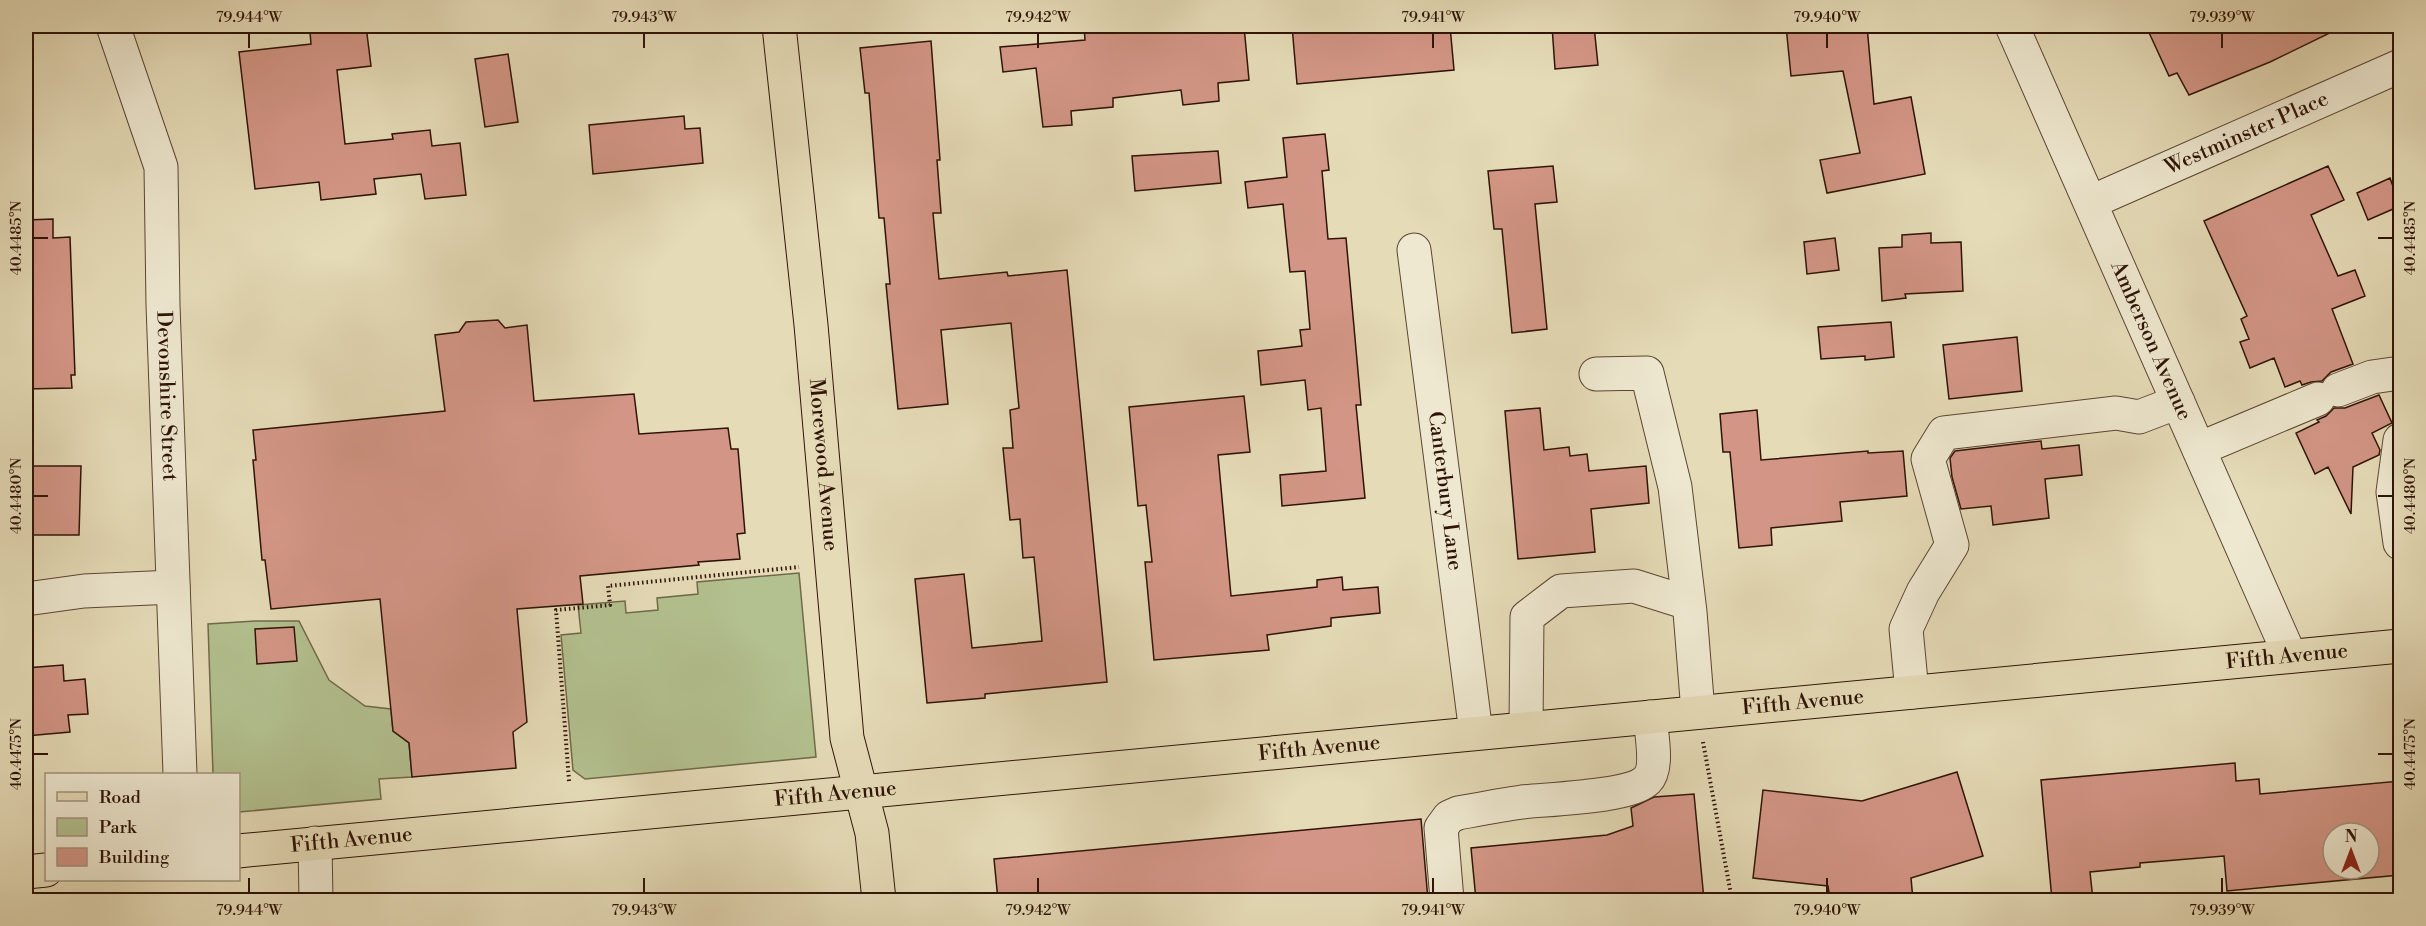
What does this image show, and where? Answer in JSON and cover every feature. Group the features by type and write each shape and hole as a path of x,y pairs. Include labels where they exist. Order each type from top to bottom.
{"main road":[{"name":"Morewood Avenue","path":"779,26 811,325 847,738 872,833 879,900"},
{"name":"Fifth Avenue","path":"240,851 2400,646"},
{"path":"26,872 45,870"}],"street":[{"name":"Devonshire Street","path":"113,26 161,167 163,305 180,773"},
{"name":"Amberson Avenue","path":"2012,26 2289,656"},
{"name":"Westminster Place","path":"2091,202 2400,66"},
{"name":"Canterbury Lane","path":"1414,250 1476,733"},
{"path":"1596,374 1647,373 1675,488 1698,712"},
{"path":"2199,449 2372,377 2400,373"},
{"path":"1912,692 1906,629 1923,592 1952,545 1928,459 1944,433 2116,413 2139,417 2178,402"},
{"path":"2400,440 2393,492 2400,543"},
{"path":"1526,728 1527,617 1561,591 1634,586 1688,603"},
{"path":"26,599 84,591 173,587"},
{"path":"1447,900 1441,828 1449,817 1458,813 1521,802 1617,792 1636,787 1648,779 1652,770 1654,758 1650,717"},
{"path":"315,843 316,900"}],"path":[{"path":"569,781 556,610 610,605 608,586 798,567"},
{"path":"1698,712 1732,900"},
{"path":"26,822 33,832"}],"green space":[{"path":"799,573 816,757 585,779 573,770 561,635 581,633 578,605 625,601 626,613 658,610 657,598 698,594 697,582"},
{"path":"299,621 329,680 365,706 391,709 393,731 409,743 412,777 379,779 381,799 240,812 240,773 213,773 208,624"}],"building":[{"path":"366,26 371,66 337,70 345,144 393,139 392,134 430,130 432,146 460,143 466,195 425,199 421,174 374,179 376,194 321,200 319,182 255,189 239,52 311,44 310,32"},
{"path":"1084,26 1244,26 1249,80 1218,83 1219,101 1183,105 1181,90 1113,98 1113,107 1071,111 1072,125 1043,127 1036,68 1003,72 1000,47 1085,40"},
{"path":"1292,26 1450,26 1454,70 1297,84"},
{"path":"1552,26 1594,26 1598,65 1555,69"},
{"path":"1786,26 1867,26 1874,104 1911,97 1925,174 1827,193 1820,160 1860,153 1843,71 1791,76"},
{"path":"2146,26 2344,26 2270,62 2189,95 2177,73 2169,76"},
{"path":"931,41 940,160 937,160 941,213 933,213 939,279 1007,272 1008,276 1067,270 1107,682 985,694 985,698 927,703 915,579 964,574 972,648 1042,641 1034,557 1023,558 1020,519 1010,520 1003,448 1013,448 1010,410 1019,408 1011,323 941,330 948,404 898,409 886,284 890,284 884,218 879,218 869,93 865,93 860,48"},
{"path":"508,54 518,122 485,127 475,59"},
{"path":"684,116 685,129 700,128 703,163 593,174 589,125"},
{"path":"1325,134 1329,170 1322,171 1328,239 1346,238 1361,405 1356,405 1365,498 1282,506 1280,475 1326,471 1321,408 1308,410 1305,380 1261,385 1258,351 1302,346 1300,330 1310,329 1305,271 1290,272 1283,204 1248,208 1245,182 1287,177 1283,138"},
{"path":"1218,151 1221,183 1135,191 1132,156"},
{"path":"1553,166 1557,202 1535,204 1547,329 1512,333 1502,229 1494,229 1488,171"},
{"path":"2328,166 2344,200 2311,215 2338,276 2355,270 2365,296 2332,309 2353,364 2331,372 2322,381 2302,385 2300,381 2285,387 2274,358 2250,368 2240,342 2249,339 2241,319 2247,316 2204,221"},
{"path":"2390,178 2400,206 2368,220 2357,193"},
{"path":"53,219 53,238 70,237 75,375 71,375 72,388 26,389 26,220"},
{"path":"1931,233 1931,243 1961,242 1963,291 1905,294 1906,298 1882,301 1879,248 1902,247 1902,235"},
{"path":"1835,238 1839,270 1807,274 1804,242"},
{"path":"498,320 505,328 527,325 534,401 634,394 639,434 728,428 731,449 738,449 745,533 737,534 740,559 580,576 583,604 517,609 527,722 513,732 516,768 412,777 409,743 393,731 380,599 271,609 265,560 262,560 253,460 256,460 253,430 445,411 435,335 459,332 466,322"},
{"path":"1891,322 1894,357 1865,360 1865,356 1821,359 1818,327"},
{"path":"2017,337 2022,391 1949,399 1943,345"},
{"path":"2379,395 2392,423 2372,433 2380,450 2379,455 2353,467 2351,514 2328,467 2315,474 2296,433 2319,422 2317,420 2326,416 2334,408 2345,408"},
{"path":"1244,396 1250,452 1218,455 1231,596 1317,587 1317,580 1342,577 1343,590 1378,587 1380,613 1331,618 1331,626 1267,635 1269,650 1154,660 1145,562 1152,562 1146,505 1138,506 1129,407"},
{"path":"1540,408 1544,450 1569,447 1570,456 1587,454 1589,471 1646,466 1649,503 1591,509 1595,552 1518,559 1505,411"},
{"path":"1757,410 1761,460 1868,451 1868,453 1903,451 1907,496 1840,502 1842,521 1771,528 1772,545 1739,548 1730,452 1723,452 1720,414"},
{"path":"2041,441 2042,449 2079,445 2082,475 2045,479 2049,518 1993,525 1991,506 1961,509 1952,477 1950,458 1955,451"},
{"path":"26,466 81,466 79,535 26,535"},
{"path":"294,627 297,661 257,664 255,629"},
{"path":"63,665 64,681 85,679 88,714 68,715 70,732 26,736 26,668"},
{"path":"2235,763 2236,781 2259,779 2260,794 2400,781 2400,875 2381,877 2381,821 2321,821 2321,881 2335,881 2227,891 2224,856 2140,863 2140,867 2090,872 2093,900 2052,900 2041,780"},
{"path":"1957,772 1983,856 1911,878 1913,900 1830,900 1828,886 1753,878 1763,790 1862,801"},
{"path":"1694,794 1704,900 1476,900 1471,848 1607,835 1633,826 1631,808 1654,797"},
{"path":"1421,819 1428,900 998,900 994,859"}]}
